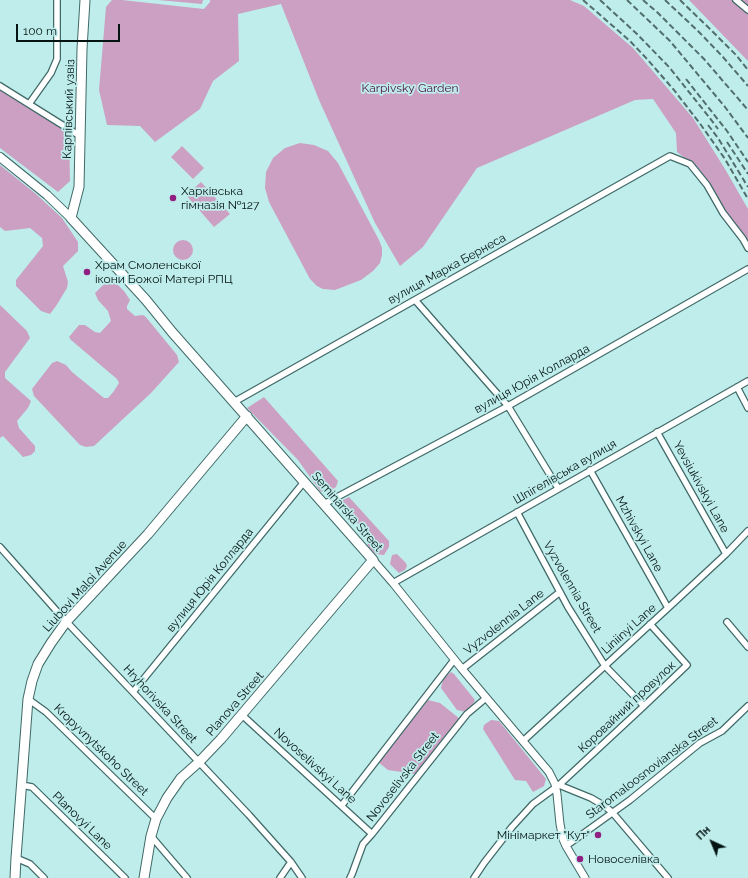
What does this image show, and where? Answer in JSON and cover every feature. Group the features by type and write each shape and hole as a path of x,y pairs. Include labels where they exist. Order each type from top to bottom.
{"main road":[{"name":"Карпівський узвіз","path":"71,218 79,188 82,49 85,0"},
{"name":"Seminarska Street","path":"0,157 47,195 71,218 146,300 172,332 373,560"},
{"name":"Liubovi Maloi Avenue","path":"15,878 28,699 38,664 66,622 148,534 247,416"},
{"name":"Planova Street","path":"144,878 151,836 156,819 167,798 181,778 222,739 373,560"}],"street":[{"path":"29,104 51,73 57,59 56,0"},
{"path":"736,0 748,10"},
{"path":"0,86 80,136"},
{"name":"вулиця Марка Бернеса","path":"234,402 670,156 690,164 707,185 723,213 748,248"},
{"name":"вулиця Юрія Колларда","path":"324,504 508,406 748,268"},
{"path":"415,300 508,406 558,488"},
{"name":"Шпігелівська вулиця","path":"393,583 748,381"},
{"path":"737,387 748,408"},
{"name":"Yevsiukivskyi Lane","path":"657,432 726,554"},
{"name":"Mzhivskyi Lane","path":"590,470 668,608"},
{"name":"вулиця Юрія Колларда","path":"133,692 304,482"},
{"name":"Vyzvolennia Street","path":"517,512 568,607 605,666 644,706"},
{"name":"Liniinyi Lane","path":"522,741 668,608 726,554 748,531"},
{"name":"Hryhorivska Street","path":"0,547 66,622 249,815 291,862 302,878"},
{"name":"Seminarska Street","path":"373,560 462,670 549,772 557,787 562,832 566,846 585,878"},
{"name":"Vyzvolennia Lane","path":"462,670 560,592"},
{"path":"727,622 748,647"},
{"name":"Коровайний провулок","path":"474,878 503,839 533,804 557,787 687,665 650,624"},
{"path":"342,806 454,660"},
{"name":"Novoselivska Street","path":"350,878 363,844 467,714 486,698"},
{"name":"Kropyvnytskoho Street","path":"28,699 46,712 156,819"},
{"name":"Staromaloosnovianska Street","path":"566,846 630,800 700,743 722,731 748,706"},
{"name":"Novoselivskyi Lane","path":"242,715 372,834"},
{"name":"Planovyi Lane","path":"21,785 32,787 125,878"},
{"path":"557,787 592,798 612,812 668,878"},
{"path":"151,836 187,878"},
{"path":"16,858 30,864 44,878"},
{"path":"280,878 291,862"}],"green space":[{"name":"Karpivsky Garden","path":"112,0 204,9 210,0 570,0 584,6 633,48 693,118 748,209 748,245 723,213 690,162 677,152 676,133 653,99 635,100 477,168 423,247 400,266 375,223 319,100 281,4 238,14 239,61 213,81 200,109 155,142 140,126 107,125 99,90 106,7"},
{"path":"158,0 203,0 202,4"},
{"path":"689,0 748,0 748,61 746,59"},
{"path":"0,90 69,133 70,181 58,192 0,148"},
{"path":"300,143 314,145 328,151 338,163 382,248 380,263 373,271 361,280 335,290 323,289 317,286 310,279 269,202 265,188 266,172 273,158 285,148"},
{"path":"182,146 204,168 193,179 171,157"},
{"path":"0,165 36,194 62,218 78,242 78,251 63,266 68,282 67,288 50,314 41,311 16,286 16,280 43,246 42,238 30,228 5,231 0,227"},
{"path":"201,182 230,214 214,227 186,195"},
{"path":"179,240 187,240 193,246 193,254 187,260 179,260 173,254 173,246"},
{"path":"112,279 124,291 130,300 127,309 135,316 145,316 177,355 179,362 151,393 94,446 86,447 80,445 34,396 32,389 52,363 57,361 66,365 72,372 104,398 108,398 114,391 119,383 117,379 69,337 79,325 85,325 95,332 100,333 111,321 108,311 98,300 95,293 106,282"},
{"path":"0,305 27,331 30,338 5,372 5,378 31,401 28,408 17,421 19,428 35,446 35,451 31,455 23,457 3,436 0,438"},
{"path":"264,397 338,481 336,487 327,493 320,491 298,460 247,408"},
{"path":"349,497 389,541 389,547 384,555 376,554 367,546 371,537 355,521 352,512 341,509 339,502"},
{"path":"397,554 407,566 405,570 399,573 390,564 392,555"},
{"path":"451,672 475,700 466,712 457,710 441,688 443,679"},
{"path":"428,700 440,703 460,719 415,774 388,770 378,762"},
{"path":"491,720 499,721 546,779 544,786 533,792 526,781 515,780 483,729 484,725"}],"railway":[{"path":"583,0 630,41 674,90 725,159 748,199"},
{"path":"600,0 637,34 669,67 718,129"},
{"path":"627,0 670,41 725,107 748,138"},
{"path":"643,0 704,59 748,110"},
{"path":"665,0 698,31 748,86"},
{"path":"680,0 736,55 748,70"},
{"path":"686,79 727,131 748,162"},
{"path":"708,125 718,138 748,187"},
{"path":"727,142 748,174"}],"place":[{"name":"Харківська гімназія №127","path":"173,198"},
{"name":"Храм Смоленської ікони Божої Матері РПЦ","path":"87,272"},
{"name":"Мінімаркет \"Кут\"","path":"598,835"},
{"name":"Новоселівка","path":"580,859"}]}
